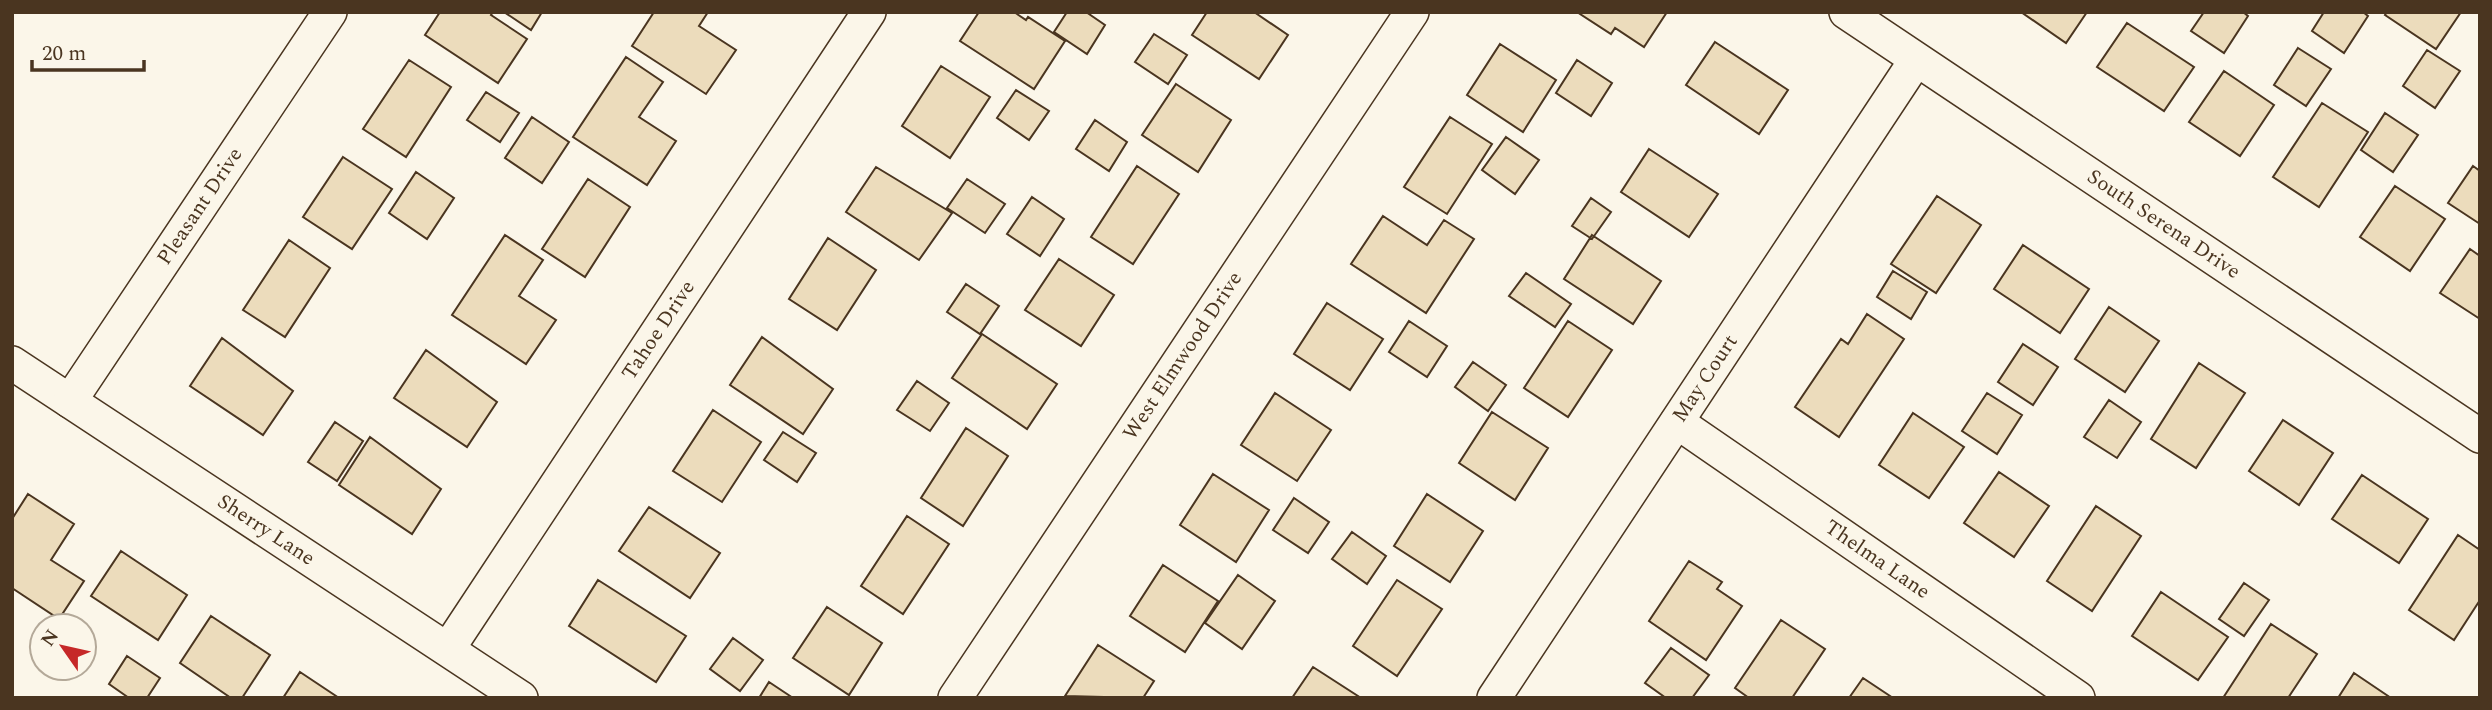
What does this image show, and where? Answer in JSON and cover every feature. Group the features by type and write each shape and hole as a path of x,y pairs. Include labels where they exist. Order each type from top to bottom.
{"street":[{"name":"Pleasant Drive","path":"70,401 330,12"},
{"name":"Tahoe Drive","path":"448,649 869,12"},
{"name":"West Elmwood Drive","path":"955,698 1412,12"},
{"name":"South Serena Drive","path":"1846,12 2480,436"},
{"name":"May Court","path":"1494,698 1916,60"},
{"name":"Sherry Lane","path":"12,363 521,698"},
{"name":"Thelma Lane","path":"1677,422 2078,698"}],"building":[{"path":"440,12 493,12 491,15 527,39 498,83 425,35"},
{"path":"504,12 542,12 531,30"},
{"path":"654,12 708,12 699,26 736,50 706,94 632,46"},
{"path":"979,12 1014,12 1026,20 1028,17 1065,41 1034,89 960,41"},
{"path":"1067,12 1086,12 1105,25 1087,54 1054,32"},
{"path":"1207,12 1254,12 1288,35 1259,79 1192,35"},
{"path":"1577,12 1667,12 1644,47 1615,28 1611,34"},
{"path":"2021,12 2087,12 2066,43"},
{"path":"2204,12 2243,12 2248,16 2224,53 2191,31"},
{"path":"2324,12 2363,12 2368,16 2344,53 2312,31"},
{"path":"2387,12 2461,12 2436,49 2385,15"},
{"path":"2127,23 2194,67 2164,111 2097,67"},
{"path":"1154,34 1187,55 1168,84 1135,62"},
{"path":"1715,42 1788,90 1759,134 1686,85"},
{"path":"1500,44 1556,80 1523,132 1467,95"},
{"path":"2298,48 2331,69 2306,106 2274,85"},
{"path":"2427,50 2460,71 2435,108 2403,86"},
{"path":"626,57 663,82 639,117 676,141 647,185 573,137"},
{"path":"409,60 451,87 406,157 363,129"},
{"path":"1577,60 1612,83 1591,116 1556,93"},
{"path":"941,66 990,97 950,158 902,126"},
{"path":"2224,71 2274,105 2240,156 2189,122"},
{"path":"1176,84 1231,120 1198,172 1142,135"},
{"path":"1016,90 1049,111 1029,140 997,118"},
{"path":"486,92 519,113 500,142 467,120"},
{"path":"2322,103 2368,132 2319,207 2273,177"},
{"path":"2385,113 2418,135 2393,172 2361,150"},
{"path":"532,117 569,142 542,183 505,158"},
{"path":"1450,117 1492,144 1447,214 1404,187"},
{"path":"1095,120 1127,142 1109,171 1076,149"},
{"path":"1506,137 1539,160 1515,194 1482,170"},
{"path":"1649,149 1718,194 1689,237 1621,192"},
{"path":"343,157 392,189 352,249 303,217"},
{"path":"1137,166 1179,194 1133,264 1091,237"},
{"path":"2473,166 2480,171 2480,224 2448,203"},
{"path":"876,167 952,213 919,260 846,212"},
{"path":"416,172 454,198 427,239 389,213"},
{"path":"588,179 630,207 585,277 542,249"},
{"path":"967,179 1005,204 985,233 947,208"},
{"path":"2395,186 2445,219 2410,271 2360,237"},
{"path":"1937,196 1981,225 1936,293 1891,264"},
{"path":"1032,197 1064,219 1040,256 1007,234"},
{"path":"1591,198 1611,212 1592,239 1572,226"},
{"path":"1383,216 1427,245 1444,220 1474,239 1426,313 1351,264"},
{"path":"505,235 543,260 519,296 556,320 526,364 452,315"},
{"path":"1592,235 1661,281 1633,324 1564,279"},
{"path":"828,238 876,270 837,330 789,299"},
{"path":"289,240 330,268 285,337 243,310"},
{"path":"2023,245 2089,289 2060,333 1994,289"},
{"path":"2470,249 2480,256 2480,319 2440,293"},
{"path":"1059,259 1114,295 1081,346 1025,310"},
{"path":"1893,271 1927,292 1911,319 1877,297"},
{"path":"1526,273 1571,304 1555,327 1509,296"},
{"path":"966,284 999,306 980,334 947,312"},
{"path":"1327,303 1383,339 1350,390 1294,354"},
{"path":"2109,307 2159,341 2125,392 2075,359"},
{"path":"1867,314 1904,339 1839,437 1795,407 1841,339 1848,344"},
{"path":"1409,321 1447,346 1427,377 1389,352"},
{"path":"1568,321 1612,350 1568,417 1524,388"},
{"path":"982,334 1057,384 1027,429 952,378"},
{"path":"762,337 833,389 803,434 730,385"},
{"path":"222,338 293,391 263,435 190,386"},
{"path":"2023,344 2058,367 2033,405 1998,382"},
{"path":"426,350 497,402 467,447 394,398"},
{"path":"1473,362 1506,385 1488,411 1455,387"},
{"path":"2199,363 2245,393 2196,468 2151,439"},
{"path":"917,381 949,403 930,431 897,410"},
{"path":"1275,393 1331,430 1297,481 1241,445"},
{"path":"1987,393 2022,415 1997,454 1962,431"},
{"path":"2109,400 2141,422 2117,458 2084,437"},
{"path":"713,410 761,442 722,502 673,471"},
{"path":"1492,412 1548,448 1515,500 1459,463"},
{"path":"1913,413 1964,447 1929,498 1879,465"},
{"path":"2283,420 2333,453 2299,505 2249,471"},
{"path":"335,422 363,441 337,481 308,462"},
{"path":"966,428 1008,456 963,526 921,498"},
{"path":"783,432 816,453 797,482 764,460"},
{"path":"370,437 441,489 412,534 339,485"},
{"path":"1999,472 2049,506 2014,557 1964,523"},
{"path":"1213,474 1269,510 1236,562 1180,525"},
{"path":"2362,475 2428,519 2399,563 2332,519"},
{"path":"28,494 74,524 51,560 84,581 64,612 48,612 12,588 12,519"},
{"path":"1427,494 1483,531 1450,582 1394,546"},
{"path":"1294,498 1329,522 1308,553 1273,530"},
{"path":"2096,506 2141,536 2092,611 2047,581"},
{"path":"649,507 720,553 690,598 619,551"},
{"path":"907,516 949,544 903,614 861,586"},
{"path":"1352,532 1386,556 1367,584 1332,559"},
{"path":"2458,535 2480,550 2480,600 2454,640 2409,610"},
{"path":"121,551 187,595 158,640 91,596"},
{"path":"1689,561 1722,582 1717,589 1742,606 1706,660 1649,621"},
{"path":"1163,565 1218,601 1185,652 1130,616"},
{"path":"1238,575 1275,601 1242,649 1205,623"},
{"path":"598,580 686,636 656,682 569,626"},
{"path":"1397,580 1442,609 1397,676 1353,646"},
{"path":"2244,583 2269,600 2244,636 2219,619"},
{"path":"2161,592 2228,637 2198,680 2132,636"},
{"path":"827,607 882,643 849,695 793,658"},
{"path":"211,616 270,655 242,698 231,698 180,663"},
{"path":"1781,620 1825,649 1792,698 1749,698 1735,688"},
{"path":"2271,624 2317,654 2288,698 2223,698"},
{"path":"733,638 763,660 740,691 710,669"},
{"path":"1098,645 1154,681 1143,698 1065,696"},
{"path":"1671,648 1709,675 1692,698 1666,698 1645,683"},
{"path":"127,656 160,678 147,698 129,698 109,684"},
{"path":"1313,667 1361,698 1292,698"},
{"path":"300,672 339,698 283,698"},
{"path":"2354,673 2391,698 2338,698"},
{"path":"1863,678 1893,698 1849,698"},
{"path":"769,682 793,698 759,698"}]}
